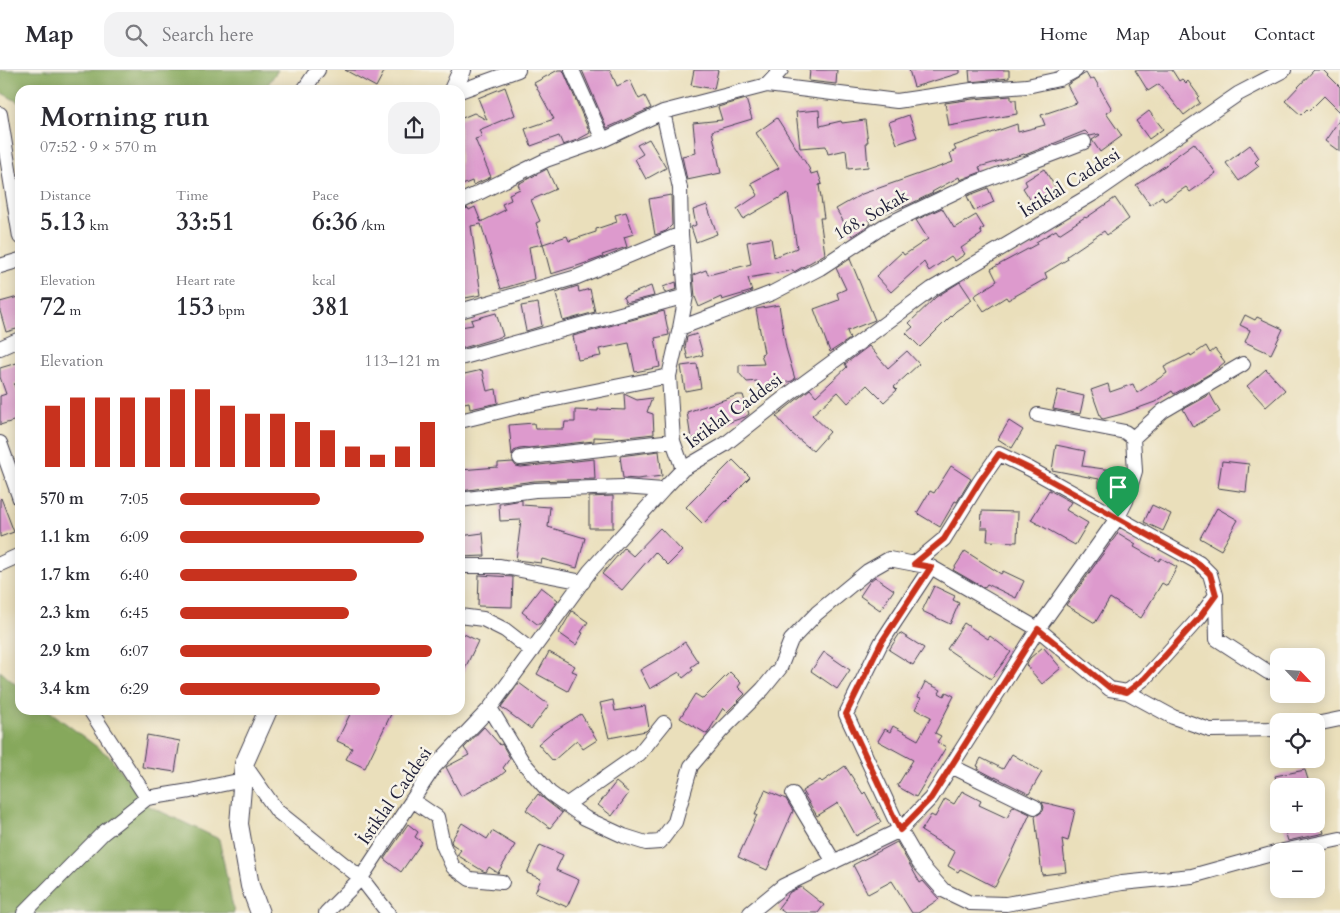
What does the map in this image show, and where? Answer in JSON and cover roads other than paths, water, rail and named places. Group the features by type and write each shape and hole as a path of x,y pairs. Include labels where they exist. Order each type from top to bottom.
{"street":[{"path":"455,85 462,70"},
{"path":"465,89 518,70"},
{"path":"572,70 603,140"},
{"path":"767,85 781,70"},
{"path":"465,200 546,160 603,140 663,112 767,85 897,101 972,90 1027,86 1059,79 1076,70"},
{"name":"İstiklal Caddesi","path":"326,913 361,878 434,767 490,708 590,571 683,469 724,445 789,394 932,289 1096,192 1238,94 1284,70"},
{"path":"307,85 315,72"},
{"path":"663,112 680,188 681,234 686,296 669,376 673,442 683,469"},
{"path":"0,114 15,204"},
{"name":"168. Sokak","path":"680,328 772,293 820,268 884,226 968,186 1084,142"},
{"path":"465,310 577,277 681,234"},
{"path":"0,266 15,262"},
{"path":"465,357 686,296"},
{"path":"0,348 15,342"},
{"path":"1133,438 1163,411 1243,364"},
{"path":"465,420 521,406 669,376"},
{"path":"750,913 783,886 900,830 931,798 1038,629 1118,517 1126,501 1135,471 1133,438 1125,432 1038,415"},
{"path":"520,458 673,442"},
{"path":"0,444 15,485"},
{"path":"914,564 944,539 999,454 1118,517 1198,563 1210,574 1216,595 1217,639 1268,672"},
{"path":"465,499 536,490 623,487 662,490"},
{"path":"0,564 15,557"},
{"path":"490,708 522,761 550,794 585,818 624,836 646,843 660,842 676,822 691,766 721,731 763,689 780,668 791,640 817,612 868,571 889,558 931,567 1038,629 1110,688 1127,692 1172,717 1210,730 1270,729"},
{"path":"465,566 500,566 583,582"},
{"path":"931,567 881,643 846,714 900,830 919,864 943,890 970,903 1006,904 1122,883 1192,876 1270,854"},
{"path":"1127,692 1145,678 1200,617 1216,595"},
{"path":"465,617 483,619 505,630 532,651"},
{"path":"93,715 146,798"},
{"path":"260,913 250,886 239,824 244,772 266,715"},
{"path":"1325,722 1340,719"},
{"path":"566,805 639,754 664,723"},
{"path":"951,766 1035,807"},
{"path":"24,913 103,833 146,798 190,791 244,772"},
{"path":"244,772 277,812 361,878 388,913"},
{"path":"793,794 834,862"},
{"path":"412,800 437,817 443,845 453,867 470,879 502,882"},
{"path":"1321,843 1340,839"}]}
